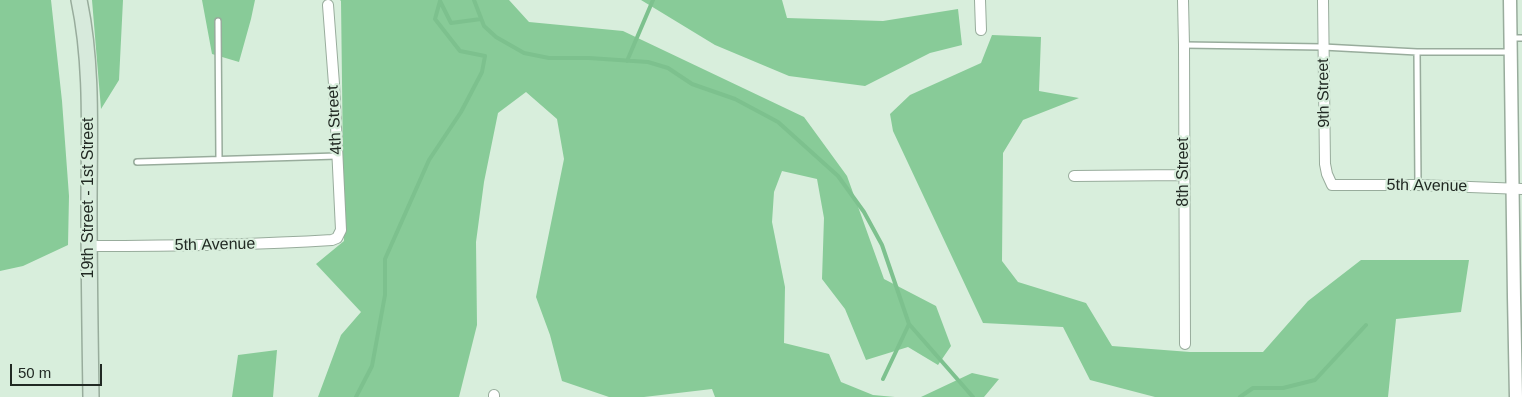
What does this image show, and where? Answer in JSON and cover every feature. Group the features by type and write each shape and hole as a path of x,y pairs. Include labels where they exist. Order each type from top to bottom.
{"main road":[{"name":"19th Street - 1st Street","path":"79,0 84,25 88,86 91,397"}],"street":[{"path":"980,0 981,30"},
{"name":"8th Street","path":"1183,0 1184,344"},
{"name":"9th Street","path":"1323,0 1325,164 1332,185"},
{"path":"1510,0 1516,38 1511,52 1517,189 1516,397"},
{"name":"4th Street","path":"328,5 341,230 339,235"},
{"path":"1074,176 1184,175"},
{"name":"5th Avenue","path":"1332,185 1418,185 1517,189"},
{"name":"5th Avenue","path":"89,246 220,245 297,242 332,240 339,235"}],"lane":[{"path":"218,21 219,159"},
{"path":"1184,45 1323,47 1417,52 1511,52"},
{"path":"1417,52 1418,185"},
{"path":"137,162 337,156"}],"green space":[{"path":"0,0 51,0 62,101 69,196 68,245 23,266 0,271"},
{"path":"92,0 123,0 119,80 101,109"},
{"path":"202,0 255,0 239,62 212,54"},
{"path":"340,0 509,0 529,22 623,31 804,117 847,176 884,279 936,306 951,346 938,365 908,347 866,360 845,309 822,279 824,218 817,179 782,171 774,192 772,222 785,287 784,343 829,354 841,382 873,395 895,397 715,397 712,389 644,397 609,397 562,381 550,335 536,297 564,159 557,119 526,92 498,113 484,182 476,242 477,325 459,397 318,397 341,335 361,312 316,264 344,241"},
{"path":"641,0 782,0 787,18 883,21 958,9 962,45 930,53 865,86 789,76 715,45"},
{"path":"992,35 1041,37 1039,91 1079,98 1023,120 1003,153 1002,261 1018,282 1086,303 1112,346 1190,352 1263,352 1308,301 1361,260 1469,260 1461,312 1396,319 1388,397 1155,397 1090,380 1063,327 983,323 893,131 890,114 910,95 981,63"},
{"path":"277,350 273,397 232,397 238,355"},
{"path":"972,373 999,379 984,397 921,397"}],"waterway":[{"path":"474,0 484,26 496,37 524,53 549,58 589,58 648,62 668,68 692,84 735,99 778,122 838,176 864,212 882,245 909,324 973,397"},
{"path":"627,61 653,0"},
{"path":"356,397 372,366 385,295 385,259 429,160 461,112 482,72 485,56 460,51 435,19 440,1 451,23 481,19"},
{"path":"883,379 909,324"},
{"path":"1240,397 1253,388 1283,388 1315,380 1366,325"}]}
